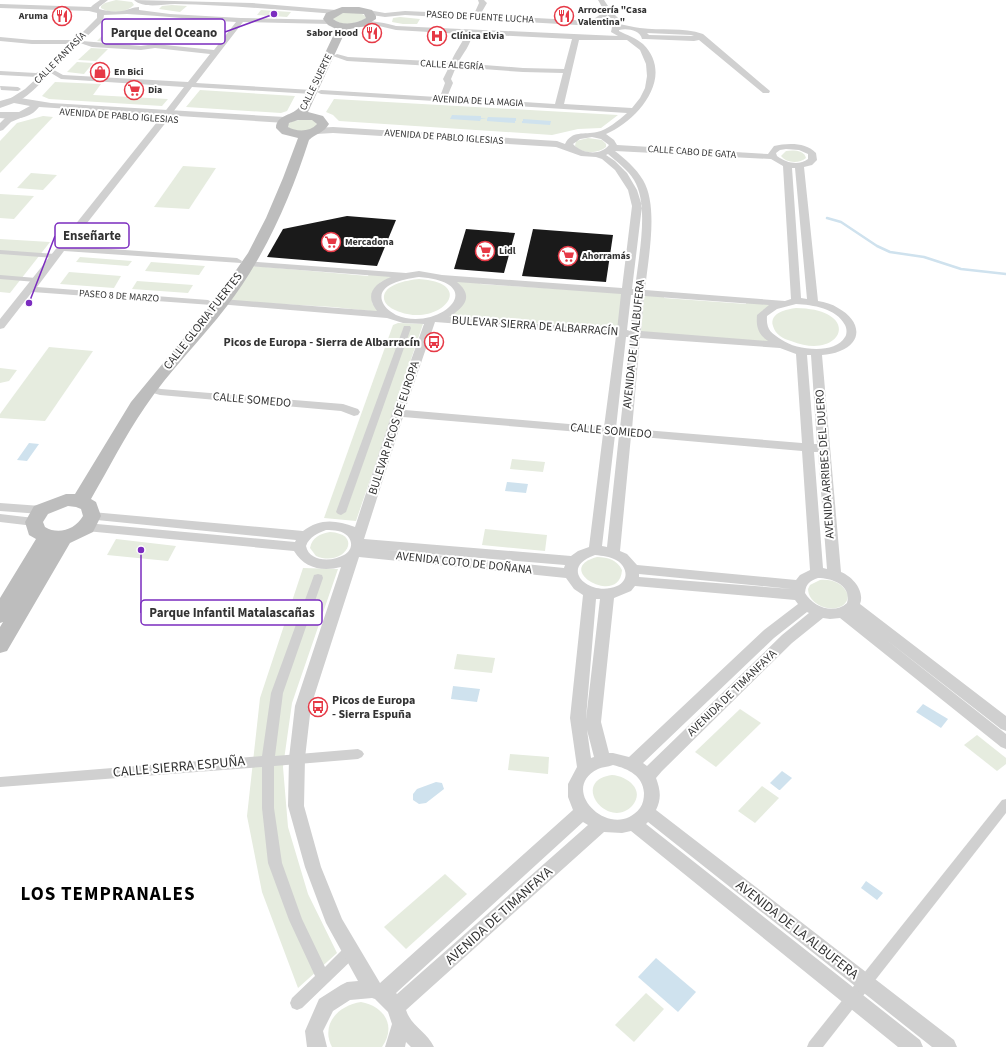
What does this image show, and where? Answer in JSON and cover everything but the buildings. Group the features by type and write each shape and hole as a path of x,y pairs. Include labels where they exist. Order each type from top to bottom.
{"main road":[{"path":"341,11 350,7 354,0"},
{"path":"341,11 364,8"},
{"name":"CALLE SUERTE","path":"288,124 303,111 317,92 337,56 347,32 356,25 371,19 371,16 364,8"},
{"name":"CALLE SUERTE","path":"316,126 315,106 317,92 340,32 335,24 328,19 330,15 341,11"},
{"path":"335,24 356,25"},
{"path":"288,124 316,126"},
{"path":"288,124 316,126"},
{"name":"CALLE GLORIA FUERTES","path":"243,262 280,179 292,139 288,124"},
{"name":"CALLE GLORIA FUERTES","path":"73,500 215,303 273,218 290,178 302,139 316,126"},
{"name":"CALLE GLORIA FUERTES","path":"73,500 116,418 157,363 215,303"},
{"path":"73,500 89,506 89,521 74,534 55,537 36,530 38,516 73,500"},
{"path":"0,615 55,537"},
{"path":"0,645 55,537"}],"street":[{"name":"CALLE FANTASÍA","path":"54,74 100,19 95,6 105,0"},
{"path":"473,17 478,13 483,3 481,0"},
{"path":"594,0 604,16 620,27 638,30 692,33 699,35 766,91"},
{"path":"601,0 620,27"},
{"path":"128,12 139,7 140,4 138,1 254,3 341,11"},
{"path":"0,14 4,11 2,6 89,9 98,12 117,14 143,12 170,16 335,24"},
{"name":"PASEO DE FUENTE LUCHA","path":"364,8 385,14 405,13 592,23 620,27"},
{"name":"CALLE FANTASÍA","path":"80,42 107,19 117,14"},
{"path":"592,23 604,16"},
{"path":"0,326 241,20"},
{"path":"590,38 598,36 604,31 600,26 592,23"},
{"name":"PASEO DE FUENTE LUCHA","path":"356,25 379,24 396,28 576,38 644,37 694,39 700,37"},
{"path":"597,135 608,131 634,111 648,91 652,70 649,59 639,43 616,33 614,30 620,27"},
{"path":"597,154 610,145 644,109 656,91 659,69 656,55 644,37 643,32 638,30"},
{"path":"439,99 445,94 449,83 447,79 453,64 460,50 465,46 469,35 463,31"},
{"path":"559,106 576,38"},
{"path":"0,39 32,42 80,42 92,45 141,48 155,46 173,47 181,50 216,52"},
{"name":"CALLE ALEGRÍA","path":"337,56 392,62 453,64 523,70 568,71"},
{"path":"0,73 40,78 54,74"},
{"path":"40,78 54,74"},
{"name":"AVENIDA DE LA MAGIA","path":"54,74 190,84 634,111"},
{"name":"CALLE FANTASÍA","path":"33,102 40,78"},
{"name":"CALLE FANTASÍA","path":"5,102 24,94 40,78"},
{"path":"1,86 10,79"},
{"path":"1,86 18,89"},
{"name":"AVENIDA DE PABLO IGLESIAS","path":"5,102 33,102 51,106 273,126 288,124"},
{"path":"0,128 8,120 25,113 35,106 33,102"},
{"name":"AVENIDA DE PABLO IGLESIAS","path":"0,114 10,116 37,111 165,117"},
{"name":"AVENIDA DE PABLO IGLESIAS","path":"316,126 339,126 557,140 584,135 597,135"},
{"name":"AVENIDA DE PABLO IGLESIAS","path":"316,126 333,130 557,144 585,154 597,154"},
{"path":"597,135 610,145"},
{"path":"571,148 569,144 573,138"},
{"name":"CALLE CABO DE GATA","path":"610,145 624,148 773,154"},
{"name":"AVENIDA DE LA ALBUFERA","path":"610,145 635,174 645,193 647,219 613,552"},
{"path":"789,146 803,148 812,153 813,160 799,165 787,164 773,154 777,148 789,146"},
{"name":"AVENIDA DE LA ALBUFERA","path":"596,550 637,218 637,206 634,192 623,174 615,164 597,154"},
{"path":"787,164 796,301"},
{"path":"799,165 813,302"},
{"path":"0,252 58,252 243,262 406,275 425,274 444,278 782,303"},
{"path":"388,315 376,303 376,296 379,289 385,283 406,275"},
{"path":"0,277 36,280"},
{"path":"215,303 388,315 405,320 432,319 445,315 459,303 461,296 459,289 453,283 444,278"},
{"name":"PASEO 8 DE MARZO","path":"29,289 215,303"},
{"path":"796,301 813,302 840,313 849,321 852,330 850,338 843,346 831,350 816,352 801,351 780,345 769,338 762,330 760,321 763,313 771,307 782,303 796,301"},
{"name":"BULEVAR SIERRA DE ALBARRACÍN","path":"432,319 780,345"},
{"name":"BULEVAR PICOS DE EUROPA","path":"399,1016 390,1000 377,991 335,923 313,867 296,806 297,758 303,706 356,547 398,413 432,319"},
{"name":"BULEVAR PICOS DE EUROPA","path":"341,512 407,328"},
{"name":"AVENIDA ARRIBES DEL DUERO","path":"801,351 817,573"},
{"name":"AVENIDA ARRIBES DEL DUERO","path":"816,352 834,575"},
{"name":"CALLE SOMEDO","path":"151,392 351,408"},
{"name":"CALLE SOMIEDO","path":"398,413 825,449"},
{"path":"0,507 38,516"},
{"path":"0,518 38,516"},
{"path":"89,521 302,542"},
{"path":"337,524 350,529 356,547 335,565 314,564 302,554 302,542 310,530 324,525 337,524"},
{"name":"AVENIDA COTO DE DOÑANA","path":"356,547 572,568"},
{"path":"596,550 613,552 622,556 629,562 632,575 622,590 607,594 590,592 578,585 572,568 587,552 596,550"},
{"path":"632,575 801,595 820,612 828,614 848,610 856,601 853,589 841,578 834,575 817,573 803,579 801,595"},
{"path":"318,578 277,693 268,760 268,808 275,863 296,920 323,978"},
{"path":"585,768 578,718 590,592"},
{"path":"603,760 593,722 607,594"},
{"name":"AVENIDA DE TIMANFAYA","path":"632,764 769,634 801,595"},
{"path":"848,610 1006,725"},
{"path":"848,610 1006,743"},
{"name":"AVENIDA DE TIMANFAYA","path":"647,777 656,766 787,639 820,612"},
{"name":"CALLE SIERRA ESPUÑA","path":"0,782 358,754"},
{"path":"603,760 623,761 632,764 641,770 652,786 652,804 641,818 633,823 623,826 601,824 582,812 577,803 574,794 575,784 579,775 585,768 593,763 603,760"},
{"path":"814,1047 1006,804"},
{"name":"AVENIDA DE TIMANFAYA","path":"377,991 582,812"},
{"name":"AVENIDA DE LA ALBUFERA","path":"647,812 947,1047"},
{"name":"AVENIDA DE LA ALBUFERA","path":"633,823 913,1047"},
{"name":"AVENIDA DE TIMANFAYA","path":"399,1016 601,824"},
{"path":"297,1003 351,951"},
{"path":"317,1047 314,1032 326,1005 347,991 377,991"},
{"path":"395,1047 399,1016"},
{"path":"399,1016 424,1047"}],"shaded area":[{"path":"116,0 132,2 134,5 127,10 118,12 101,8 101,6 105,3"},
{"path":"162,6 187,6 180,12 159,9"},
{"path":"261,10 291,12 287,17 257,15"},
{"path":"345,12 360,13 367,18 350,24 337,22 333,19 334,17"},
{"path":"400,17 420,19 417,24 392,22 393,18"},
{"path":"118,19 136,19 127,28 110,27"},
{"path":"109,29 125,30 115,42 97,41"},
{"path":"91,48 108,49 96,61 78,60"},
{"path":"77,62 93,63 84,74 67,72"},
{"path":"55,82 101,84 93,95 168,99 162,106 49,99 42,96"},
{"path":"200,90 295,96 287,111 281,113 186,107"},
{"path":"334,99 618,115 601,128 578,129 552,135 339,121 333,115 326,112"},
{"path":"43,116 53,117 0,173 0,141 17,123"},
{"path":"306,119 314,120 317,124 312,129 304,131 291,129 288,127 288,124 293,121"},
{"path":"588,138 602,140 606,144 606,147 595,152 586,152 575,146 576,141"},
{"path":"786,151 801,152 806,158 796,162 786,160 781,156"},
{"path":"183,166 216,168 189,209 154,207"},
{"path":"31,173 57,175 43,190 17,188"},
{"path":"0,194 34,196 14,219 0,218"},
{"path":"0,239 50,242 10,293 0,292"},
{"path":"80,257 132,261 128,266 76,262"},
{"path":"151,262 205,266 199,275 145,271"},
{"path":"253,266 368,276 369,274 394,276 381,282 372,293 372,303 380,312 333,307 228,301"},
{"path":"69,272 121,276 114,288 60,284"},
{"path":"419,279 437,282 447,288 450,295 447,303 428,314 415,315 398,311 386,304 384,296 386,291 395,284"},
{"path":"454,280 480,282 480,284 623,293 618,332 599,330 599,328 470,318 444,318 460,306"},
{"path":"137,281 193,285 188,293 132,289"},
{"path":"647,295 664,296 664,298 746,304 746,302 772,304 760,314 773,343 641,332 644,297"},
{"path":"796,308 817,311 831,317 838,324 838,333 833,340 823,345 809,346 780,336 773,326 772,322 774,318 780,312"},
{"path":"398,323 423,324 356,521 324,518 393,325"},
{"path":"49,347 93,351 45,421 0,418 0,414"},
{"path":"0,368 17,370 9,381 0,383"},
{"path":"512,459 545,462 543,472 510,469"},
{"path":"485,529 547,535 545,551 482,545"},
{"path":"330,532 341,534 347,538 347,549 335,558 316,556 310,548 311,544 320,535"},
{"path":"116,539 176,546 168,561 107,555"},
{"path":"597,557 608,558 615,561 622,570 618,581 611,586 601,586 584,576 581,569 585,563"},
{"path":"303,568 338,569 292,703 283,767 288,827 308,894 337,953 298,988 262,892 247,816 260,698"},
{"path":"820,580 833,581 843,587 848,595 846,602 842,606 828,608 815,602 810,596 808,589 810,585"},
{"path":"457,654 495,658 492,673 454,669"},
{"path":"740,709 761,723 716,767 695,752"},
{"path":"977,735 1006,758 1006,764 997,771 964,745"},
{"path":"510,754 549,757 548,774 508,770"},
{"path":"612,775 629,781 636,789 636,800 632,806 622,812 613,813 604,809 597,802 593,794 594,786 600,779"},
{"path":"762,786 779,798 755,823 738,811"},
{"path":"445,874 467,894 406,949 384,927"},
{"path":"646,993 664,1009 634,1042 615,1025"},
{"path":"361,1002 376,1008 382,1012 386,1018 388,1032 382,1047 332,1047 328,1031 330,1023 339,1011"}],"water":[{"path":"452,115 481,116 481,118 487,119 481,119 480,121 450,119"},
{"path":"488,117 516,118 516,121 515,123 487,121"},
{"path":"523,119 551,121 550,125 522,123"},
{"path":"29,443 39,444 27,461 17,460"},
{"path":"507,482 528,484 526,493 505,491"},
{"path":"453,686 480,689 477,702 451,699"},
{"path":"923,704 948,719 941,728 916,712"},
{"path":"782,771 792,778 779,790 770,783"},
{"path":"436,782 442,783 444,789 426,803 419,804 413,800 413,794 417,789"},
{"path":"866,881 883,893 877,900 861,888"},
{"path":"656,958 696,992 678,1012 638,977"}],"waterway":[{"path":"827,218 841,222 877,246 890,252 924,257 961,269 1006,274"}],"place":[{"name":"Parque del Oceano","path":"274,14"},
{"name":"Aruma","path":"62,16"},
{"name":"Arrocería \"Casa Valentina\"","path":"564,16"},
{"name":"Sabor Hood","path":"372,33"},
{"name":"Clínica Elvia","path":"437,36"},
{"name":"En Bici","path":"100,72"},
{"name":"Dia","path":"134,90"},
{"name":"Mercadona","path":"331,242"},
{"name":"Lidl","path":"485,251"},
{"name":"Ahorramás","path":"568,256"},
{"name":"Enseñarte","path":"29,303"},
{"name":"Picos de Europa - Sierra de Albarracín","path":"434,342"},
{"name":"Parque Infantil Matalascañas","path":"141,550"},
{"name":"Picos de Europa - Sierra Espuña","path":"318,707"}],"district":[{"name":"LOS TEMPRANALES","path":"108,894"}]}
